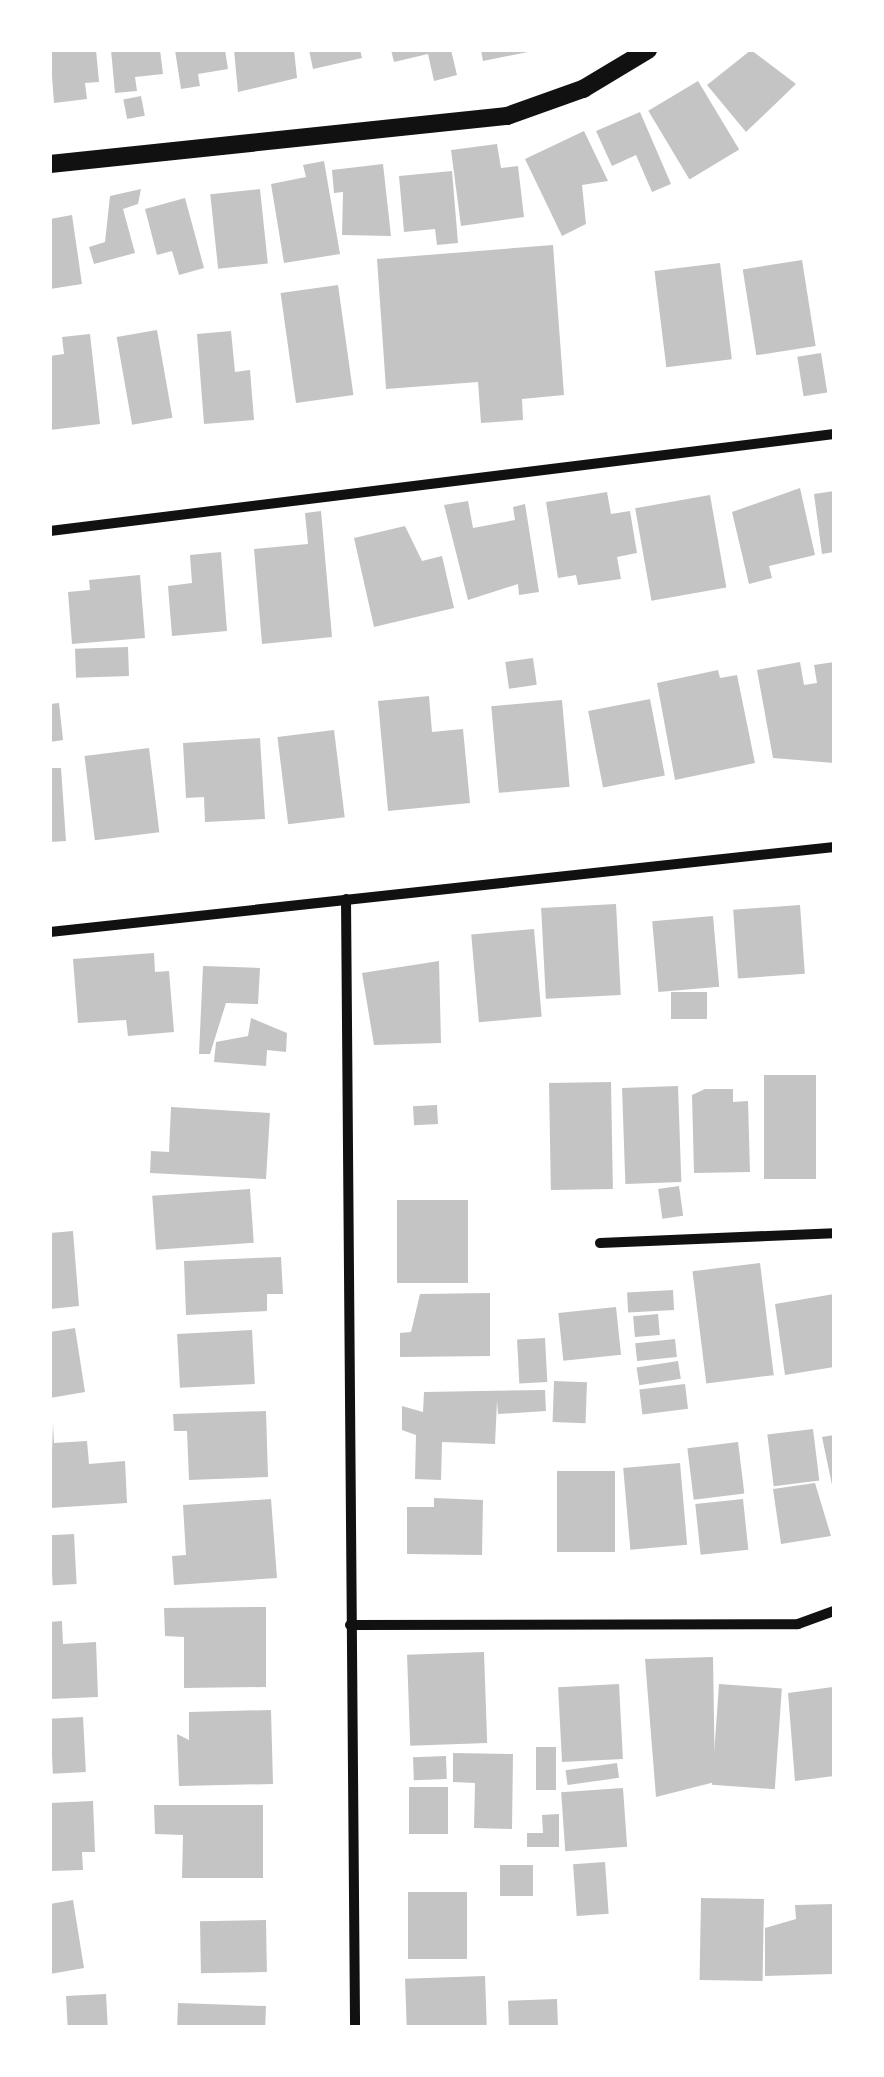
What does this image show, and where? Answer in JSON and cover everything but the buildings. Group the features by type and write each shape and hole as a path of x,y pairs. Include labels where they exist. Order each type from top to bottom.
{"street":[{"path":"50,164 507,116 583,89 648,50"},
{"path":"50,530 834,434"},
{"path":"50,932 834,847"},
{"path":"346,899 356,2027"},
{"path":"600,1243 834,1233"},
{"path":"350,1625 782,1624 834,1611"}]}
